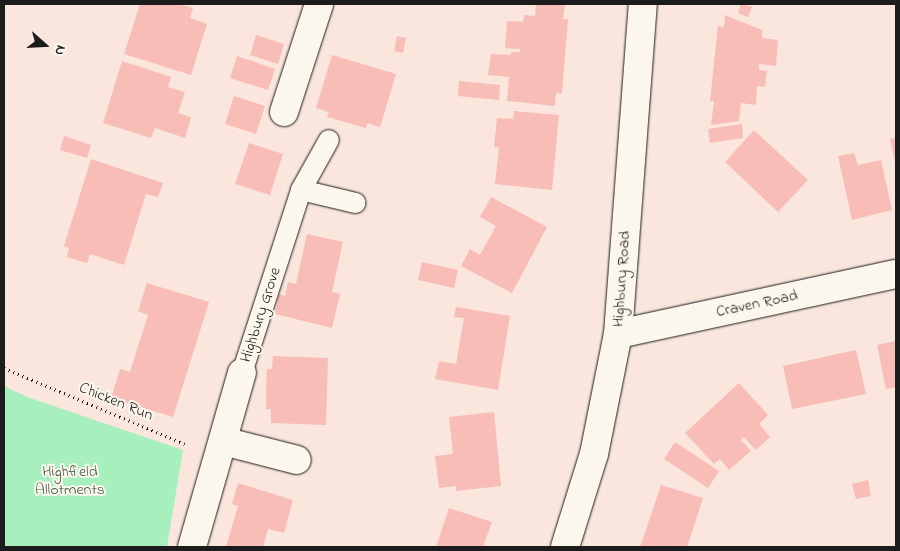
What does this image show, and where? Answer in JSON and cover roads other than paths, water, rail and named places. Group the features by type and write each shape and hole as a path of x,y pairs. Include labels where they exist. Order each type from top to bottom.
{"street":[{"path":"284,112 319,4"},
{"name":"Highbury Road","path":"565,547 594,454 618,334 643,4"},
{"name":"Craven Road","path":"618,334 896,274"},
{"name":"Highbury Grove","path":"192,547 242,373"},
{"path":"221,449 297,460"}],"lane":[{"name":"Highbury Grove","path":"242,373 301,190 329,140"},
{"path":"301,190 354,203"}],"park label":[{"name":"Highfield Allotments","path":"70,481"}]}
